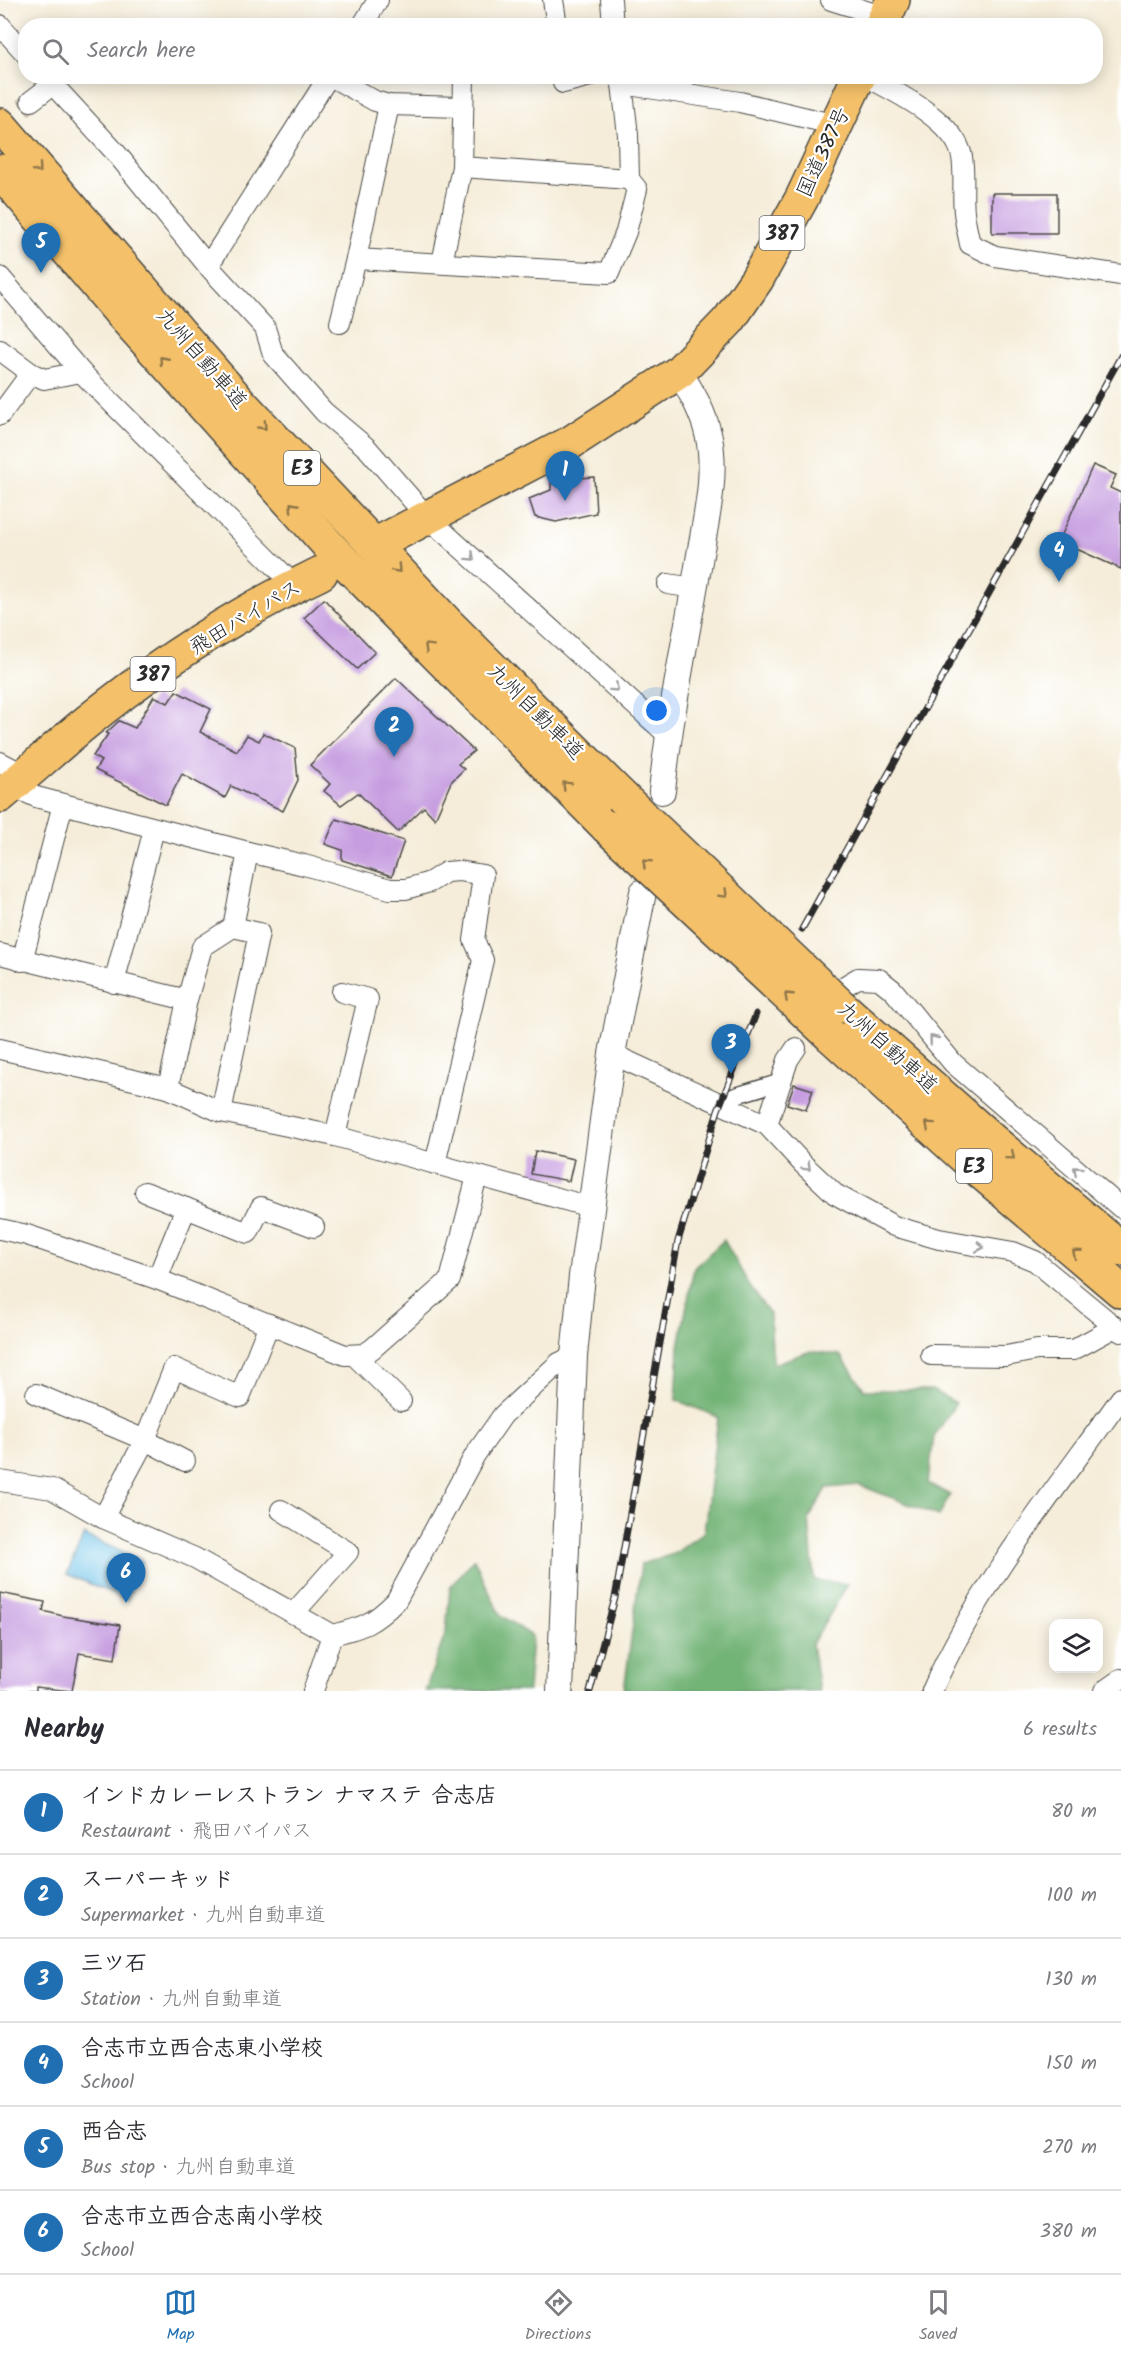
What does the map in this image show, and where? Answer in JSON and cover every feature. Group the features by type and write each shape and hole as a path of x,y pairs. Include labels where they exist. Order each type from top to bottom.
{"highway":[{"name":"国道387号","path":"679,372 729,320 757,279 802,198 855,84"},
{"name":"九州自動車道","path":"0,125 239,401 449,625 838,1009 976,1168 1121,1291"},
{"name":"九州自動車道","path":"0,171 120,312 331,548 607,826 838,1009 1121,1249"},
{"name":"387","path":"386,539 570,443 679,372"},
{"name":"飛田バイパス","path":"9,780 141,681 206,638 308,579"}],"street":[{"path":"367,18 378,0"},
{"path":"554,0 555,18"},
{"path":"610,0 612,18"},
{"path":"831,0 887,14"},
{"path":"0,25 18,45"},
{"path":"32,101 46,84"},
{"path":"52,84 119,157 208,266 265,328 273,354 324,412 367,448 427,517 668,735"},
{"path":"208,266 324,84"},
{"path":"344,84 375,101 388,105 462,107"},
{"path":"442,263 462,167 463,84"},
{"path":"356,259 609,273 626,232 637,189 629,179 628,135 622,84"},
{"path":"643,84 740,102 836,125"},
{"path":"880,84 909,99 935,117 959,146 962,156 964,213 970,244 995,256 1121,275"},
{"path":"340,322 356,259 388,105"},
{"path":"462,167 629,179"},
{"path":"0,277 81,372 308,579"},
{"path":"0,350 31,373 44,379 81,372"},
{"path":"662,791 668,735 711,477 709,440 699,406 679,372"},
{"path":"0,415 31,373"},
{"path":"668,584 694,588"},
{"path":"9,780 36,797 154,829 304,865 390,890 406,890 429,882 446,872 459,871 483,875 474,939 483,960 435,1164"},
{"path":"22,961 63,804"},
{"path":"114,984 154,829"},
{"path":"233,927 248,852"},
{"path":"560,1691 574,1356 590,1207 612,1054 643,892"},
{"path":"168,1088 187,1000 202,947 233,927 260,933 221,1112"},
{"path":"0,954 114,984 187,1000"},
{"path":"838,1009 858,978 879,979 893,990 953,1064 1121,1208"},
{"path":"335,1136 368,999 342,992"},
{"path":"762,1123 788,1060 796,1048"},
{"path":"0,1049 168,1088 221,1112 335,1136 590,1207"},
{"path":"612,1054 731,1101 762,1123 835,1194 894,1227 939,1239 1013,1252 1035,1261 1118,1329 1073,1350 1037,1350 1006,1356 931,1355"},
{"path":"731,1101 780,1082"},
{"path":"0,1230 27,1235 157,1279 345,1355 355,1356 372,1349 450,1280 477,1176"},
{"path":"145,1192 248,1233 261,1207 314,1227"},
{"path":"157,1279 186,1208"},
{"path":"103,1518 145,1440 174,1368 240,1396 269,1324"},
{"path":"355,1356 401,1401"},
{"path":"0,1481 52,1489 103,1518 195,1558 332,1635 357,1629 378,1620 396,1601 475,1455 498,1423 559,1363 574,1356"},
{"path":"36,1394 145,1440 185,1461"},
{"path":"932,1691 951,1647 986,1590 1121,1398"},
{"path":"281,1510 348,1552 294,1614"},
{"path":"313,1691 332,1635"},
{"path":"1104,1691 1121,1679"}],"green space":[{"path":"724,1240 751,1288 770,1314 773,1364 811,1351 840,1355 865,1390 932,1390 956,1403 934,1437 928,1483 950,1495 939,1516 859,1485 827,1488 809,1519 814,1580 848,1584 812,1644 819,1691 624,1691 641,1564 674,1554 704,1532 718,1417 676,1400 679,1346 694,1268"},
{"path":"474,1559 500,1615 532,1636 528,1691 425,1691 446,1632 450,1587"}],"water":[{"path":"84,1535 143,1561 127,1600 67,1574"}],"building":[{"path":"992,193 1057,193 1057,233 992,233"},
{"path":"1093,465 1116,475 1110,488 1121,493 1121,569 1059,541"},
{"path":"578,473 579,478 594,477 596,513 556,522 535,517 529,499 551,490 551,477"},
{"path":"324,599 375,652 357,669 304,618"},
{"path":"396,678 474,751 458,764 464,769 451,782 435,819 424,807 398,832 358,793 341,805 324,791 330,784 310,765"},
{"path":"176,691 211,709 200,732 237,751 247,735 259,741 263,733 295,748 298,780 283,811 231,786 225,798 182,774 166,805 95,770 101,761 93,756 108,734 106,733 119,721 135,728 154,696 168,703"},
{"path":"336,819 404,841 392,876 342,860 342,850 325,844"},
{"path":"794,1084 813,1090 806,1110 787,1104"},
{"path":"535,1151 574,1159 569,1181 531,1174"},
{"path":"0,1593 45,1602 43,1611 120,1625 115,1659 79,1653 72,1691 36,1687 36,1691 0,1691"}],"tunnel":[{"path":"0,128 31,101"}],"railway":[{"path":"802,929 1121,356"},
{"path":"590,1691 615,1598 678,1241 718,1110 756,1014"}],"place":[{"name":"西合志","path":"41,273"},
{"name":"インドカレーレストラン ナマステ 合志店","path":"565,501"},
{"name":"合志市立西合志東小学校","path":"1059,582"},
{"name":"スーパーキッド","path":"394,757"},
{"name":"三ツ石","path":"731,1074"},
{"name":"合志市立西合志南小学校","path":"126,1603"}]}
